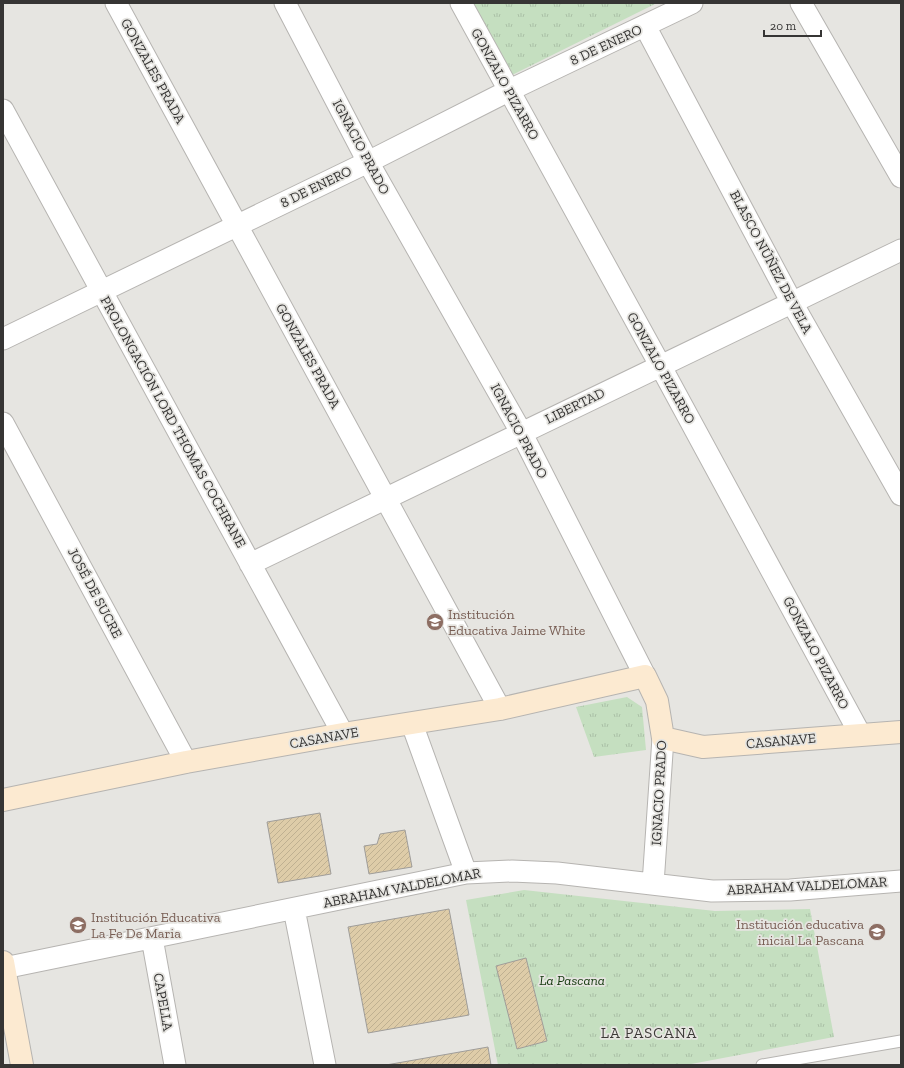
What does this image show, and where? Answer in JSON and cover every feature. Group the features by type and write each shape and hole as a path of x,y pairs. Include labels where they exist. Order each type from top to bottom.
{"street":[{"name":"GONZALES PRADA","path":"116,3 500,709"},
{"name":"IGNACIO PRADO","path":"285,3 368,162 521,432 645,676 656,701 663,738 653,884"},
{"name":"GONZALO PIZARRO","path":"461,3 508,91 660,365 860,734"},
{"name":"8 DE ENERO","path":"3,339 368,162 508,91 692,3"},
{"path":"801,3 901,177"},
{"name":"BLASCO NÚÑEZ DE VELA","path":"645,26 791,301 901,495"},
{"name":"PROLONGACIÓN LORD THOMAS COCHRANE","path":"3,110 343,734"},
{"name":"LIBERTAD","path":"250,564 791,301 901,250"},
{"name":"JOSÉ DE SUCRE","path":"3,423 186,762"},
{"name":"CASANAVE","path":"3,800 186,762 343,734 500,709 645,676"},
{"path":"412,724 466,873"},
{"name":"CASANAVE","path":"663,738 704,747 901,732"},
{"name":"ABRAHAM VALDELOMAR","path":"3,965 294,910 466,873 512,871 557,873 712,891 790,890 901,881"},
{"path":"294,910 325,1065"},
{"name":"CAPELLA","path":"152,938 175,1065"},
{"path":"3,965 22,1065"}],"lane":[{"path":"762,1065 901,1041"}],"green space":[{"path":"471,3 657,3 510,76"},
{"path":"627,697 642,707 646,750 594,757 576,707"},
{"name":"La Pascana","path":"524,890 715,911 810,909 834,1037 686,1065 498,1065 466,900"}],"building":[{"path":"320,813 331,874 278,883 267,822"},
{"path":"405,830 412,867 369,874 364,846 377,844 380,834"},
{"path":"449,909 469,1015 368,1033 348,927"},
{"path":"526,958 547,1041 517,1049 496,966"},
{"path":"488,1047 491,1065 386,1065"}],"place":[{"name":"Institución Educativa Jaime White","path":"435,622"},
{"name":"Institución Educativa La Fe De Maria","path":"78,925"},
{"name":"Institución educativa inicial La Pascana","path":"877,932"}],"district":[{"name":"LA PASCANA","path":"649,1033"}]}
